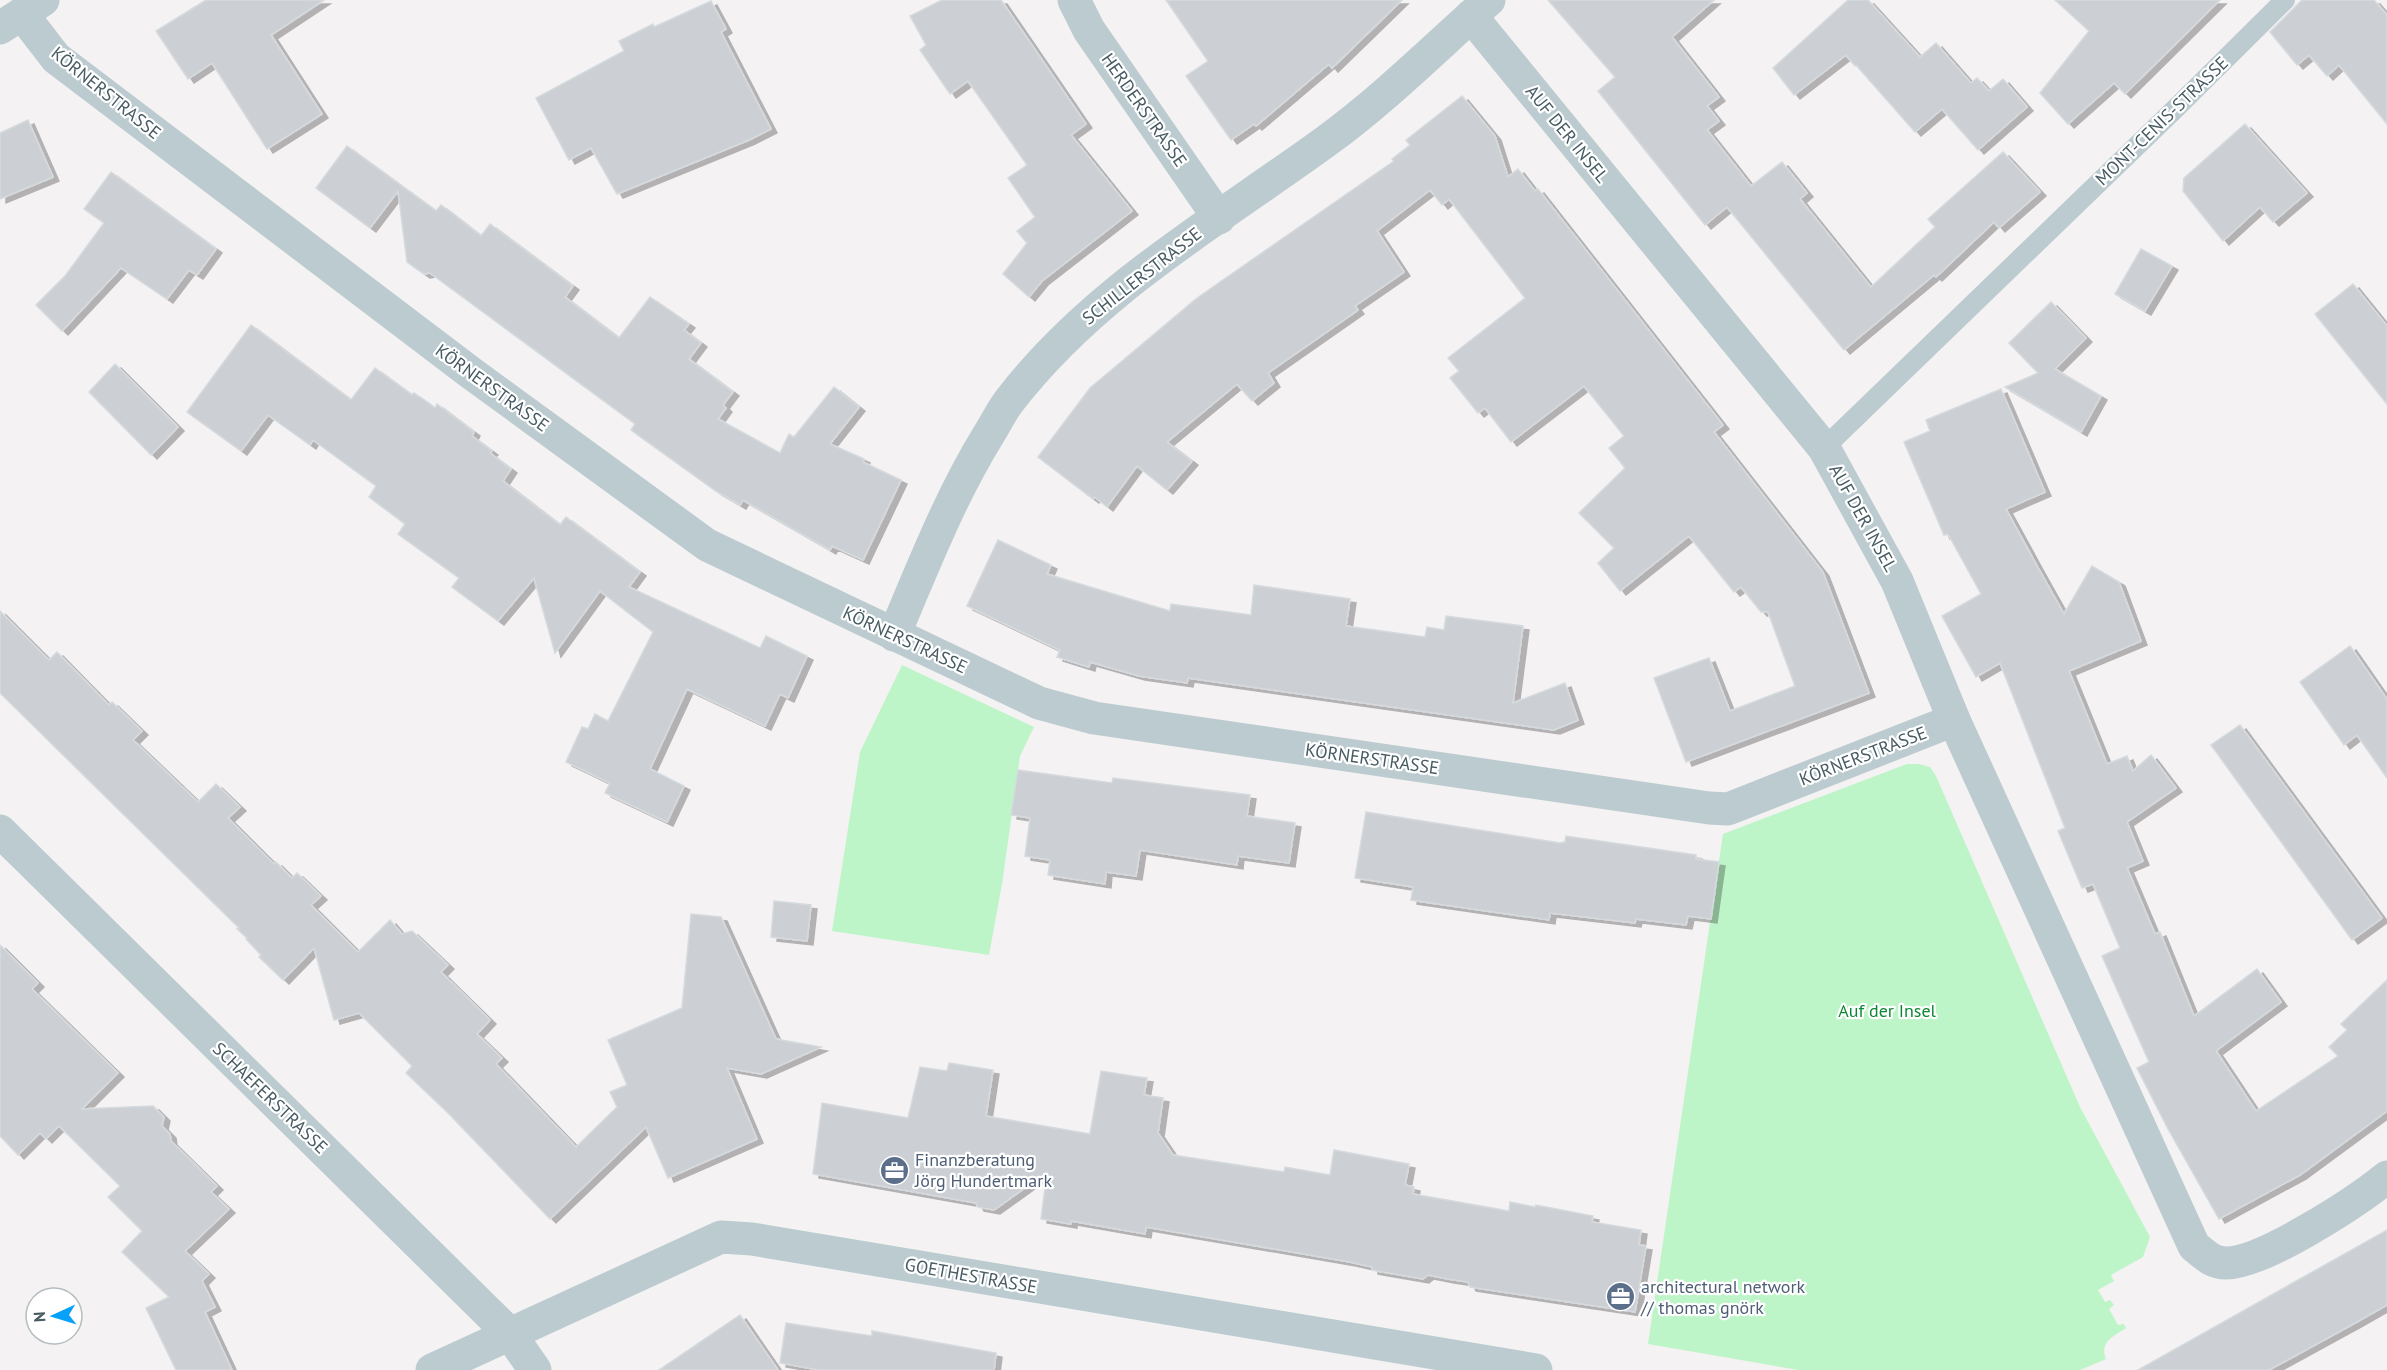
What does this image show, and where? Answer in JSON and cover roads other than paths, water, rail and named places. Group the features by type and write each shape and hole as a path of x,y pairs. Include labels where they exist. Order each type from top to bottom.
{"street":[{"name":"HERDERSTRASSE","path":"1074,0 1089,30 1219,218"},
{"name":"SCHILLERSTRASSE","path":"894,635 955,494 1010,400 1066,336 1122,287 1327,140 1404,77 1480,8"},
{"name":"AUF DER INSEL","path":"1480,8 1824,448 1897,581 1954,720 2194,1246 2209,1259 2223,1263 2240,1262 2263,1254 2326,1218 2387,1177"},
{"name":"KÖRNERSTRASSE","path":"22,14 56,58 471,373 707,545 1039,703 1094,718 1728,809 1954,720"},
{"name":"SCHAEFERSTRASSE","path":"0,831 510,1334 535,1370"},
{"name":"GOETHESTRASSE","path":"432,1370 720,1237 752,1239 1536,1370"}],"lane":[{"name":"MONT-CENIS-STRASSE","path":"2039,241 2284,0"},
{"name":"AUF DER INSEL","path":"1824,448 2039,241"}],"place":[{"name":"Finanzberatung Jörg Hundertmark","path":"894,1170"},
{"name":"architectural network // thomas gnörk","path":"1620,1297"}],"park label":[{"name":"Auf der Insel","path":"1887,1011"}]}
